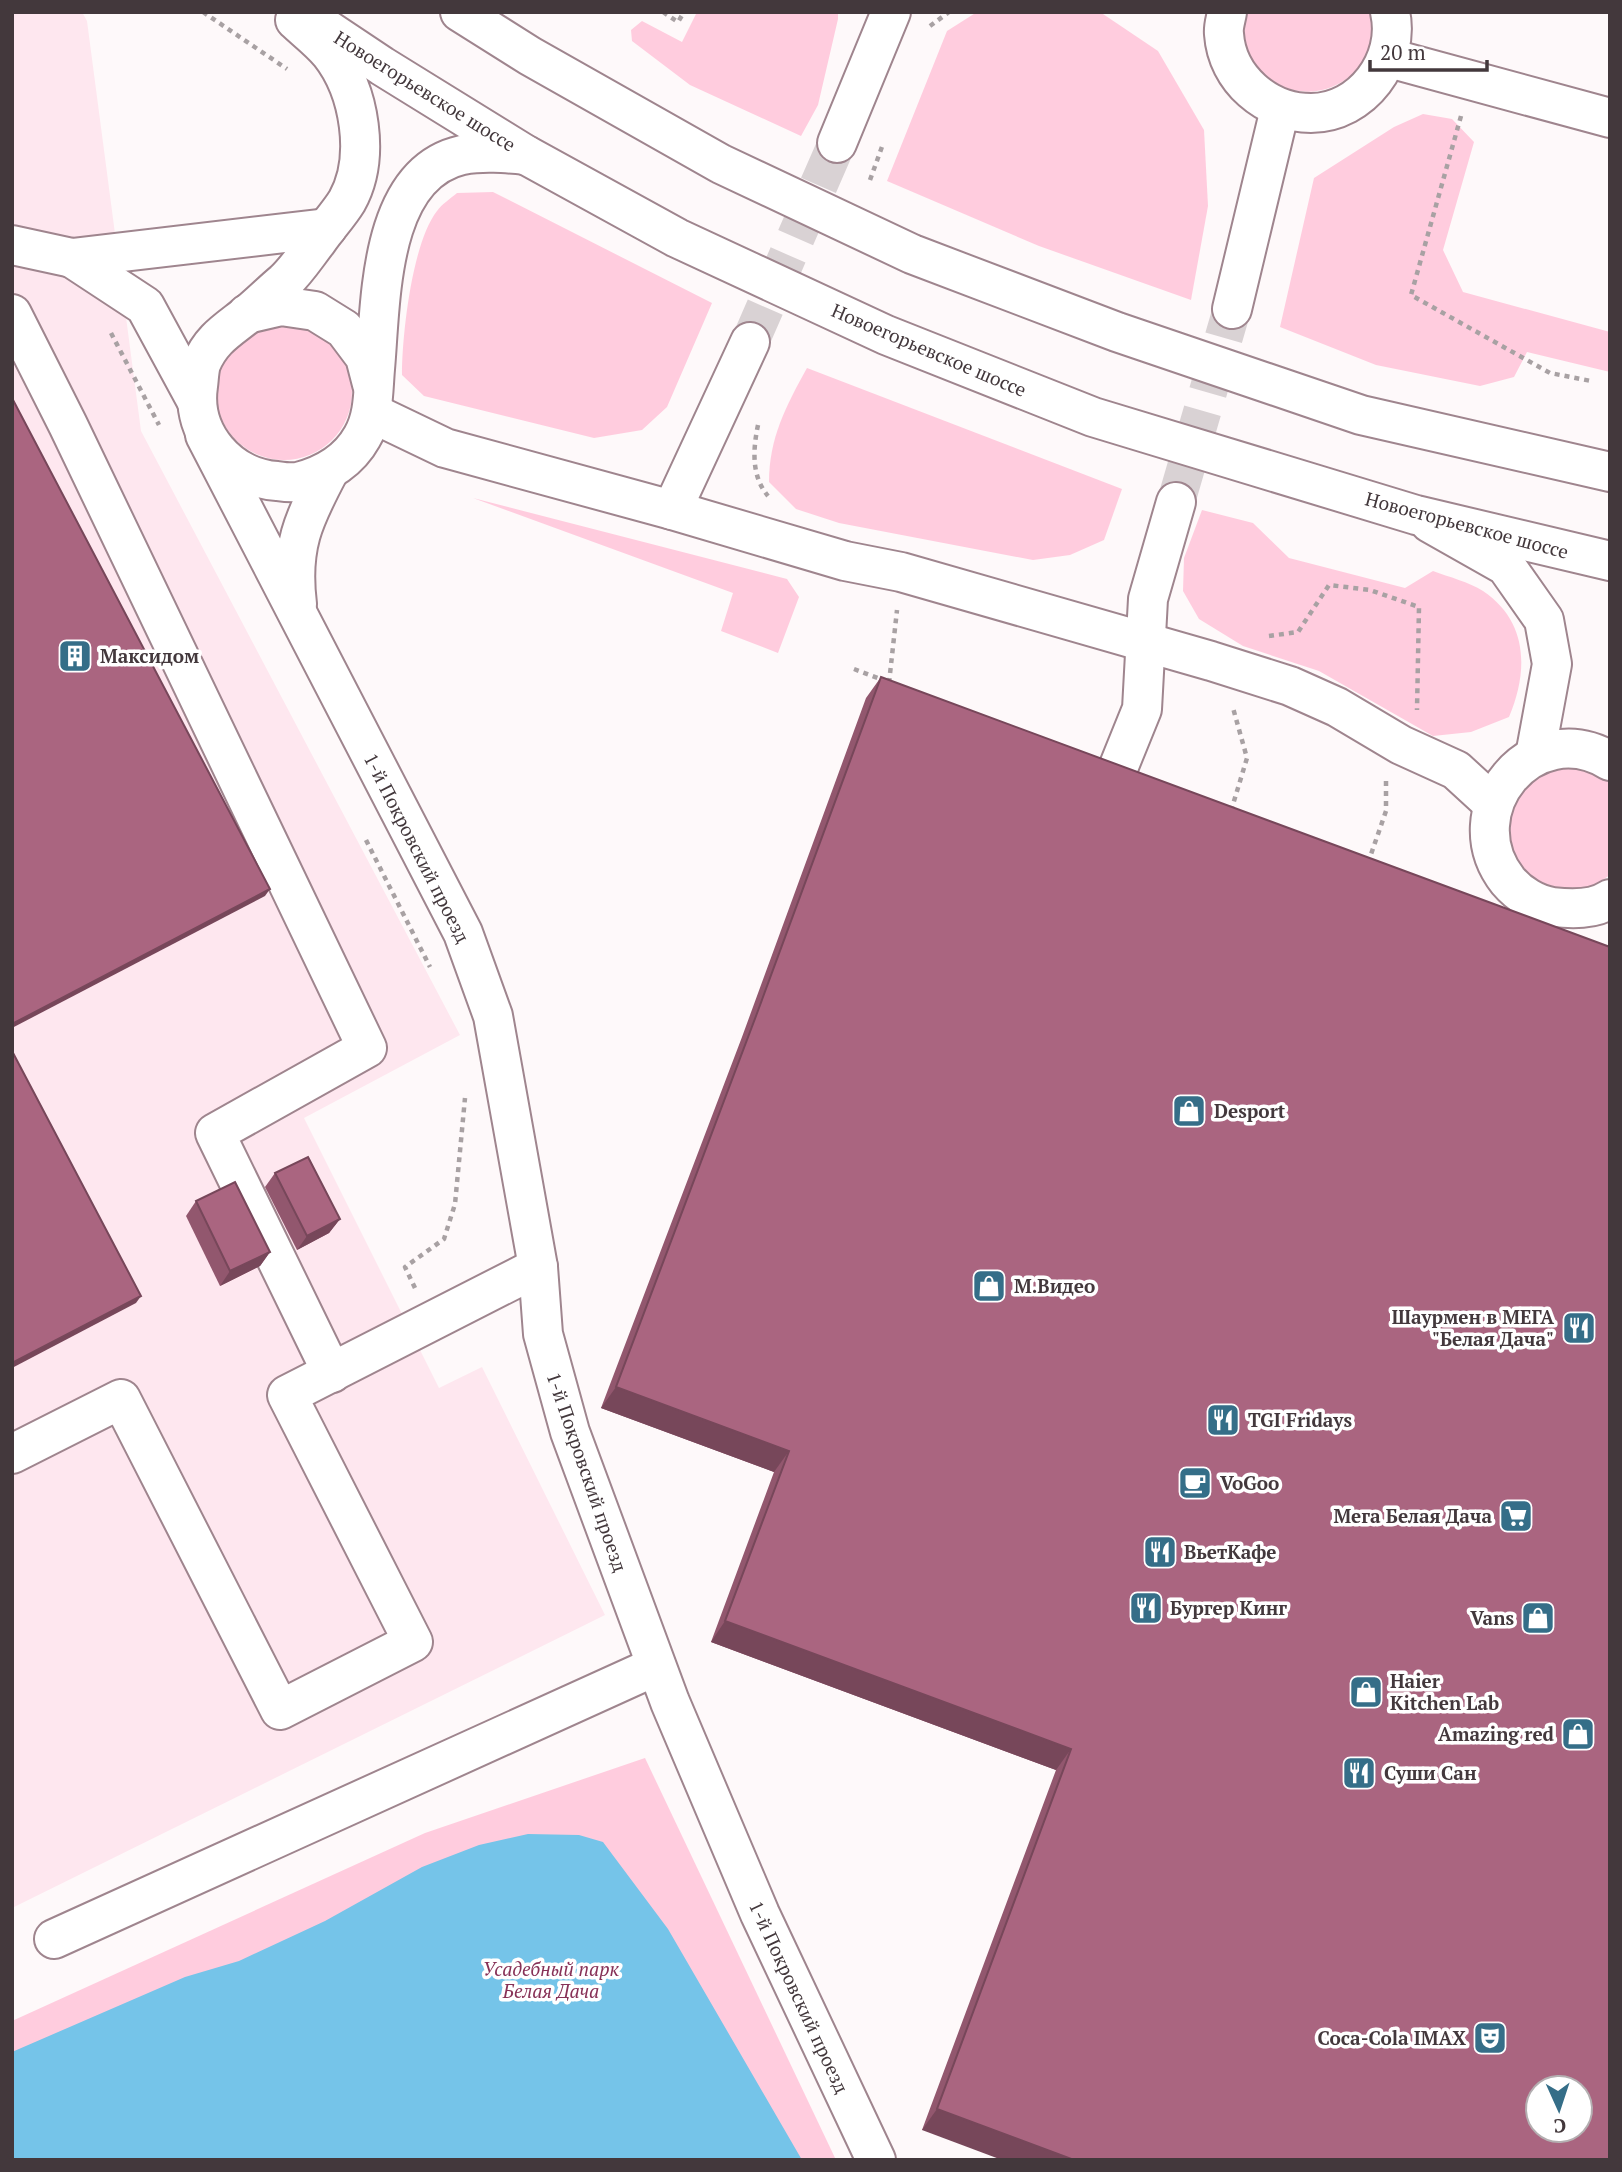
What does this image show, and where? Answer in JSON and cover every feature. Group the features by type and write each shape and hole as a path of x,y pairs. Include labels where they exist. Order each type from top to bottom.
{"street":[{"path":"200,418 201,365 219,335 287,279 348,199 360,160 360,119 347,83 331,54 287,12"},
{"name":"Новоегорьевское шоссе","path":"301,12 382,66 526,155 677,238 899,340 1093,417 1416,515 1610,561"},
{"path":"460,12 530,56 721,164 912,254 1117,332 1362,415 1610,472"},
{"path":"837,143 891,12"},
{"path":"1227,12 1224,33 1232,65 1252,92 1280,109 1312,114 1345,105 1371,86 1388,58 1394,26 1391,12"},
{"path":"1388,58 1610,118"},
{"path":"1232,309 1280,109"},
{"path":"72,258 145,306 200,418 227,463 259,480 295,483 329,471 349,456 363,436 373,401 383,268 396,222 410,189 432,168 460,156 489,152 526,155"},
{"path":"12,245 72,258 327,228"},
{"path":"247,314 281,306 315,311 344,329 365,357 373,401 445,448 835,558 901,572 1290,686 1337,707 1401,745 1456,770 1492,803"},
{"path":"12,314 367,1048 215,1133 332,1373"},
{"path":"672,510 750,342"},
{"name":"1-й Покровский проезд","path":"200,418 463,933 493,1016 538,1267 544,1334 570,1432 656,1665 760,1914 876,2160"},
{"name":"1-й Покровский проезд","path":"298,613 294,576 298,541 306,514 329,471"},
{"path":"1110,788 1143,709 1147,599 1176,502"},
{"path":"1416,515 1506,566 1544,620 1552,664 1535,756"},
{"path":"1610,761 1599,755 1564,749 1535,756 1508,776 1492,803 1488,834 1497,867 1515,889 1542,906 1575,910 1610,899"},
{"path":"12,1454 121,1399 280,1710 413,1642 287,1395 538,1267"},
{"path":"54,1939 656,1665"}],"path":[{"path":"203,12 293,73"},
{"path":"663,12 678,22 684,12"},
{"path":"1497,86 1491,112 1464,106 1411,295 1550,373 1591,381"},
{"path":"854,669 902,687"},
{"path":"1218,807 1243,816"},
{"path":"1356,858 1381,868"}],"shaded area":[{"path":"12,12 82,12 87,21 141,431 460,1035 304,1118 439,1388 482,1367 605,1615 12,1908"}],"green space":[{"path":"697,12 838,12 818,105 801,136 690,85 632,41 631,30 642,21 682,42"},
{"path":"977,12 1100,12 1158,51 1204,130 1208,206 1191,300 1039,246 887,181 947,31"},
{"path":"1245,12 1369,12 1371,36 1365,57 1352,74 1335,86 1315,91 1293,90 1273,81 1253,61 1244,38"},
{"path":"1423,114 1452,119 1474,142 1443,250 1463,292 1610,332 1610,372 1527,352 1514,377 1480,386 1376,365 1280,327 1314,178 1394,127"},
{"path":"493,192 712,303 667,407 642,430 594,438 424,396 402,375 410,290 428,226 439,208 457,193"},
{"path":"284,324 310,329 332,344 347,366 352,392 347,418 332,440 310,455 284,460 258,455 236,440 221,418 216,392 221,366 236,344 258,329"},
{"path":"807,368 1122,489 1104,540 1070,555 1033,560 839,523 796,509 769,482 770,466 780,423"},
{"path":"473,498 787,579 799,597 778,653 721,631 733,593"},
{"path":"1202,510 1253,523 1289,558 1405,588 1433,571 1483,591 1498,603 1509,617 1520,649 1519,683 1509,717 1471,732 1433,736 1319,671 1243,646 1199,619 1183,591 1184,558"},
{"path":"1569,765 1599,773 1610,783 1610,875 1581,890 1557,891 1540,885 1525,874 1514,860 1508,844 1506,826 1509,809 1527,780 1537,774"},
{"name":"Усадебный парк Белая Дача","path":"645,1758 836,2160 12,2160 12,2021 425,1833"}],"water":[{"name":"Усадебный парк Белая Дача","path":"528,1834 579,1835 603,1842 668,1929 802,2160 12,2160 12,2052 185,1977 239,1961 325,1921 422,1867 479,1845"}],"building":[{"name":"Максидом","path":"12,398 270,889 12,1024"},
{"path":"881,677 1610,947 1610,2160 1074,2160 937,2109 1071,1749 725,1621 789,1451 616,1387"},
{"path":"12,1051 141,1296 12,1363"},
{"path":"308,1157 340,1219 307,1236 275,1173"},
{"path":"235,1182 270,1252 230,1271 196,1201"}],"tunnel":[{"path":"750,342 837,143"},
{"path":"1176,502 1232,309"}],"place":[{"name":"Максидом","path":"75,656"},
{"name":"Desport","path":"1189,1111"},
{"name":"М.Видео","path":"989,1286"},
{"name":"Шаурмен в МЕГА \"Белая Дача\"","path":"1579,1328"},
{"name":"TGI Fridays","path":"1223,1420"},
{"name":"VoGoo","path":"1195,1483"},
{"name":"Мега Белая Дача","path":"1516,1516"},
{"name":"ВьетКафе","path":"1160,1552"},
{"name":"Бургер Кинг","path":"1146,1608"},
{"name":"Vans","path":"1538,1618"},
{"name":"Haier Kitchen Lab","path":"1366,1692"},
{"name":"Amazing red","path":"1578,1734"},
{"name":"Суши Сан","path":"1359,1773"},
{"name":"Coca-Cola IMAX","path":"1490,2038"}]}
